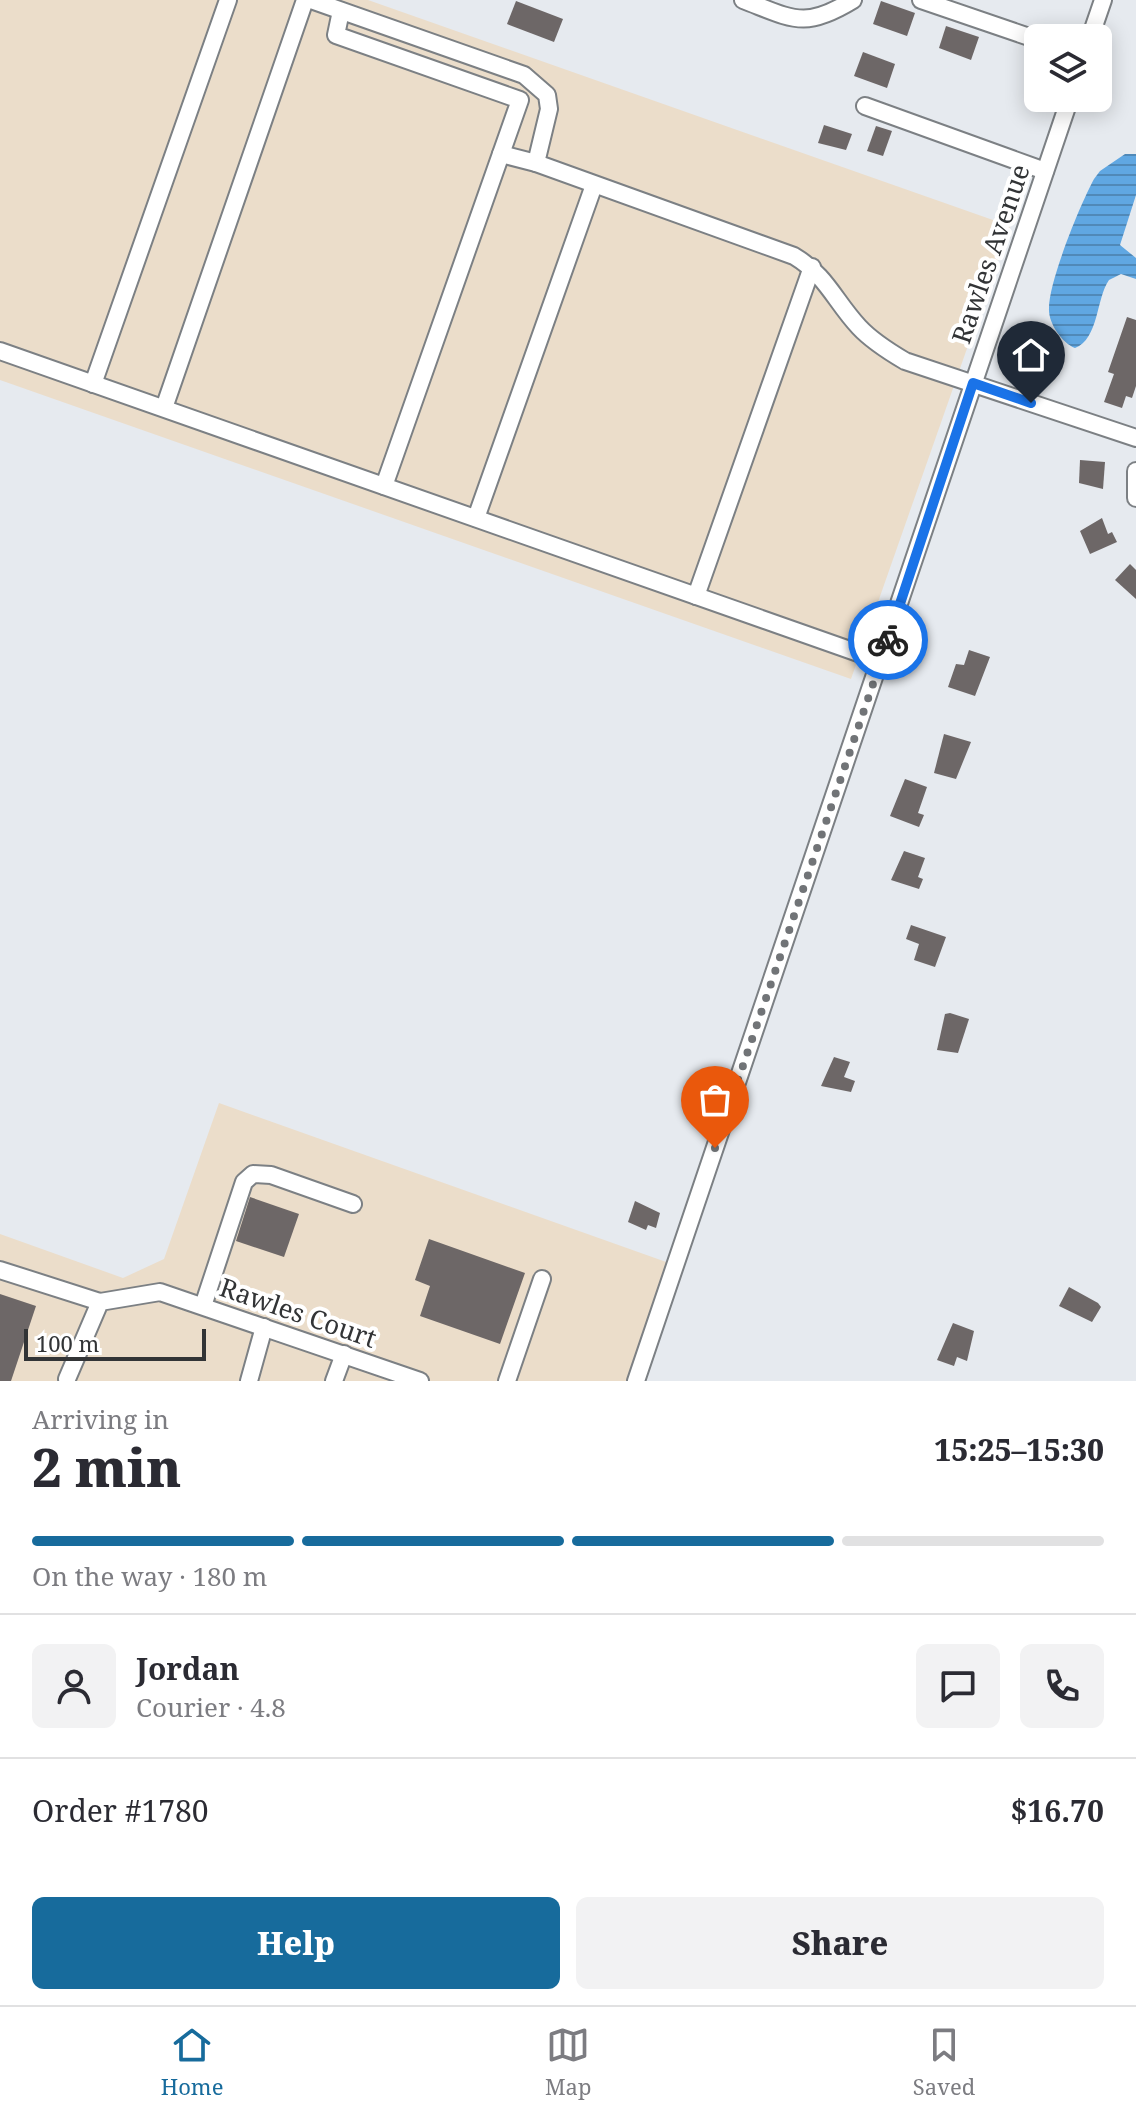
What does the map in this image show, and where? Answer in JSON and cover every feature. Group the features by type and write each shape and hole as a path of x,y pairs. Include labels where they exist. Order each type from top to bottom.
{"street":[{"path":"93,384 228,0"},
{"path":"164,408 308,0 524,75 539,84 547,95 549,109 536,163"},
{"path":"743,0 807,20 825,17 853,0"},
{"path":"921,0 1024,35"},
{"path":"1095,24 1103,0"},
{"path":"341,11 336,35 520,100 384,486"},
{"path":"865,106 1045,171"},
{"name":"Rawles Avenue","path":"636,1381 1065,112"},
{"path":"501,154 536,163 794,256 812,267 831,287 857,325 880,347 905,361 1136,438"},
{"path":"476,518 594,185"},
{"path":"696,596 812,267"},
{"path":"0,351 881,661"},
{"path":"1136,471 1136,498"},
{"path":"203,1306 244,1182 253,1174 271,1175 353,1204"},
{"path":"0,1270 100,1302 67,1379"},
{"path":"507,1381 542,1279"},
{"name":"Rawles Court","path":"100,1302 160,1292 344,1354 390,1376 420,1381"},
{"path":"249,1381 264,1327"},
{"path":"334,1381 344,1354"}],"shaded area":[{"path":"0,0 368,0 1010,226 851,679 0,380"},
{"path":"219,1103 669,1263 627,1381 0,1381 0,1234 123,1278 164,1259"}],"water":[{"path":"1125,154 1136,154 1136,195 1120,245 1136,258 1136,279 1121,274 1109,280 1089,336 1075,348 1061,337 1051,320 1049,308 1054,280 1094,179 1100,171"}],"building":[{"path":"516,1 563,19 554,42 507,24"},
{"path":"881,1 915,13 907,36 873,24"},
{"path":"946,26 979,37 971,60 939,48"},
{"path":"863,52 895,64 887,88 854,76"},
{"path":"824,125 852,134 846,150 818,143"},
{"path":"876,126 892,131 883,156 867,151"},
{"path":"1127,317 1136,320 1136,386 1132,398 1126,396 1122,408 1104,402 1114,374 1108,372"},
{"path":"1080,460 1105,462 1103,489 1079,483"},
{"path":"1102,518 1108,534 1112,532 1117,542 1090,554 1080,531"},
{"path":"1130,564 1136,570 1136,599 1115,580"},
{"path":"969,650 990,657 975,696 948,687 956,664 964,665"},
{"path":"944,734 971,742 956,779 934,773"},
{"path":"905,779 927,787 918,813 924,815 919,827 890,816"},
{"path":"904,851 925,858 918,877 923,879 919,889 891,880"},
{"path":"911,925 946,937 935,967 914,960 919,944 906,939"},
{"path":"945,1014 969,1019 958,1053 937,1050"},
{"path":"834,1057 850,1062 844,1077 855,1081 851,1092 821,1086"},
{"path":"250,1197 299,1214 284,1257 236,1241"},
{"path":"635,1201 660,1213 656,1228 648,1225 646,1230 628,1222"},
{"path":"429,1239 525,1273 500,1344 420,1316 430,1286 415,1280"},
{"path":"1069,1287 1101,1307 1092,1322 1059,1306"},
{"path":"0,1294 36,1306 11,1381 0,1381"},
{"path":"953,1323 974,1331 967,1361 957,1357 954,1366 937,1360"}],"way so far":[{"path":"715,1148 888,640"}],"route":[{"path":"888,640 973,383 1031,403"}]}
